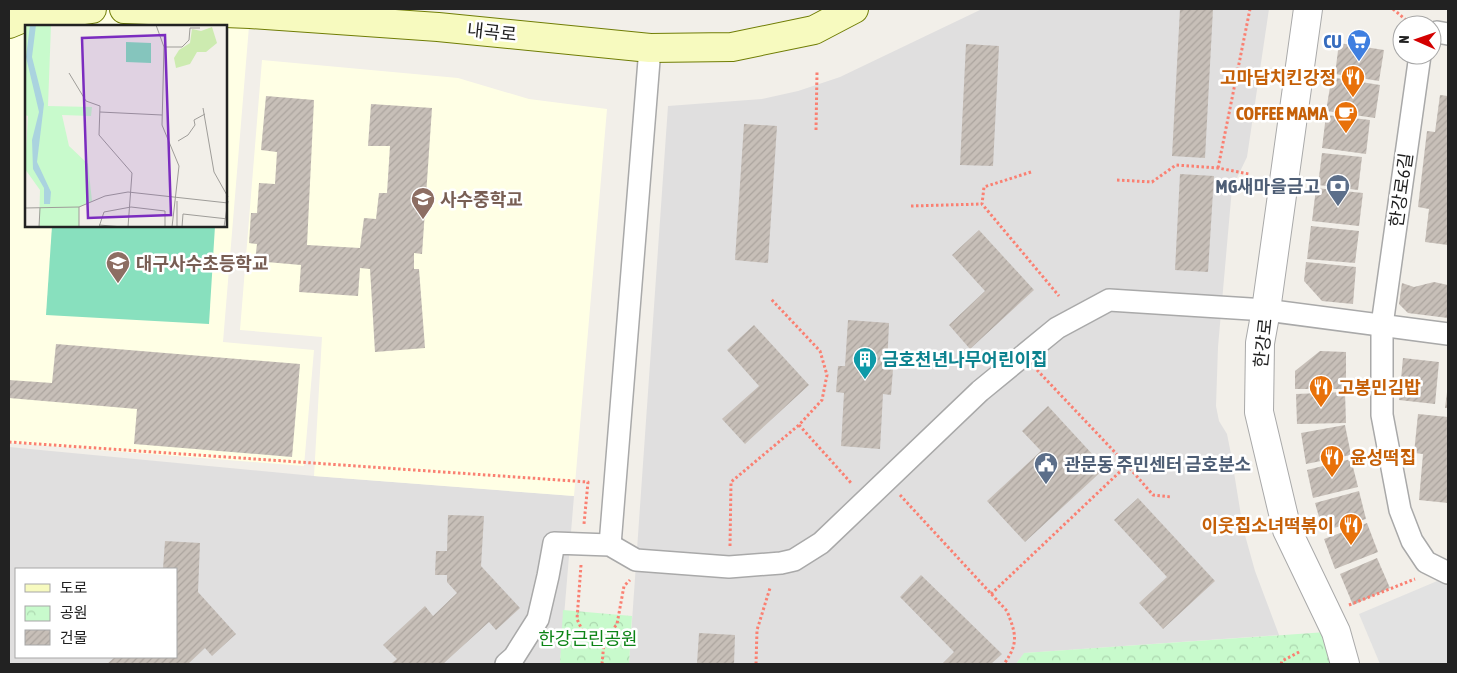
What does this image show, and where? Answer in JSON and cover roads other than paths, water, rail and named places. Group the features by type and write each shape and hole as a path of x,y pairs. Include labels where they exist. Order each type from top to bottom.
{"main road":[{"path":"9,24 21,19 92,9"},
{"name":"내곡로","path":"124,9 250,14 428,26 650,48 732,47 814,30 854,9"}],"street":[{"name":"한강로","path":"1308,9 1260,343 1259,412 1287,530 1336,632 1346,664"},
{"path":"610,545 650,48"},
{"name":"한강로6길","path":"1419,65 1382,325 1382,415 1400,510 1412,541 1426,562 1444,571"},
{"path":"506,664 514,658 538,619 554,543 610,545 636,560 729,567 769,565 794,560 821,543 980,392 1057,328 1109,300 1266,310 1448,334"}],"place":[{"name":"CU","path":"1359,62"},
{"name":"고마담치킨강정","path":"1353,98"},
{"name":"COFFEE MAMA","path":"1346,134"},
{"name":"MG새마을금고","path":"1338,207"},
{"name":"사수중학교","path":"423,220"},
{"name":"대구사수초등학교","path":"118,284"},
{"name":"금호천년나무어린이집","path":"865,380"},
{"name":"고봉민김밥","path":"1321,408"},
{"name":"윤성떡집","path":"1332,478"},
{"name":"관문동 주민센터 금호분소","path":"1046,485"},
{"name":"이웃집소녀떡볶이","path":"1351,546"}],"park label":[{"name":"한강근린공원","path":"588,638"}]}
